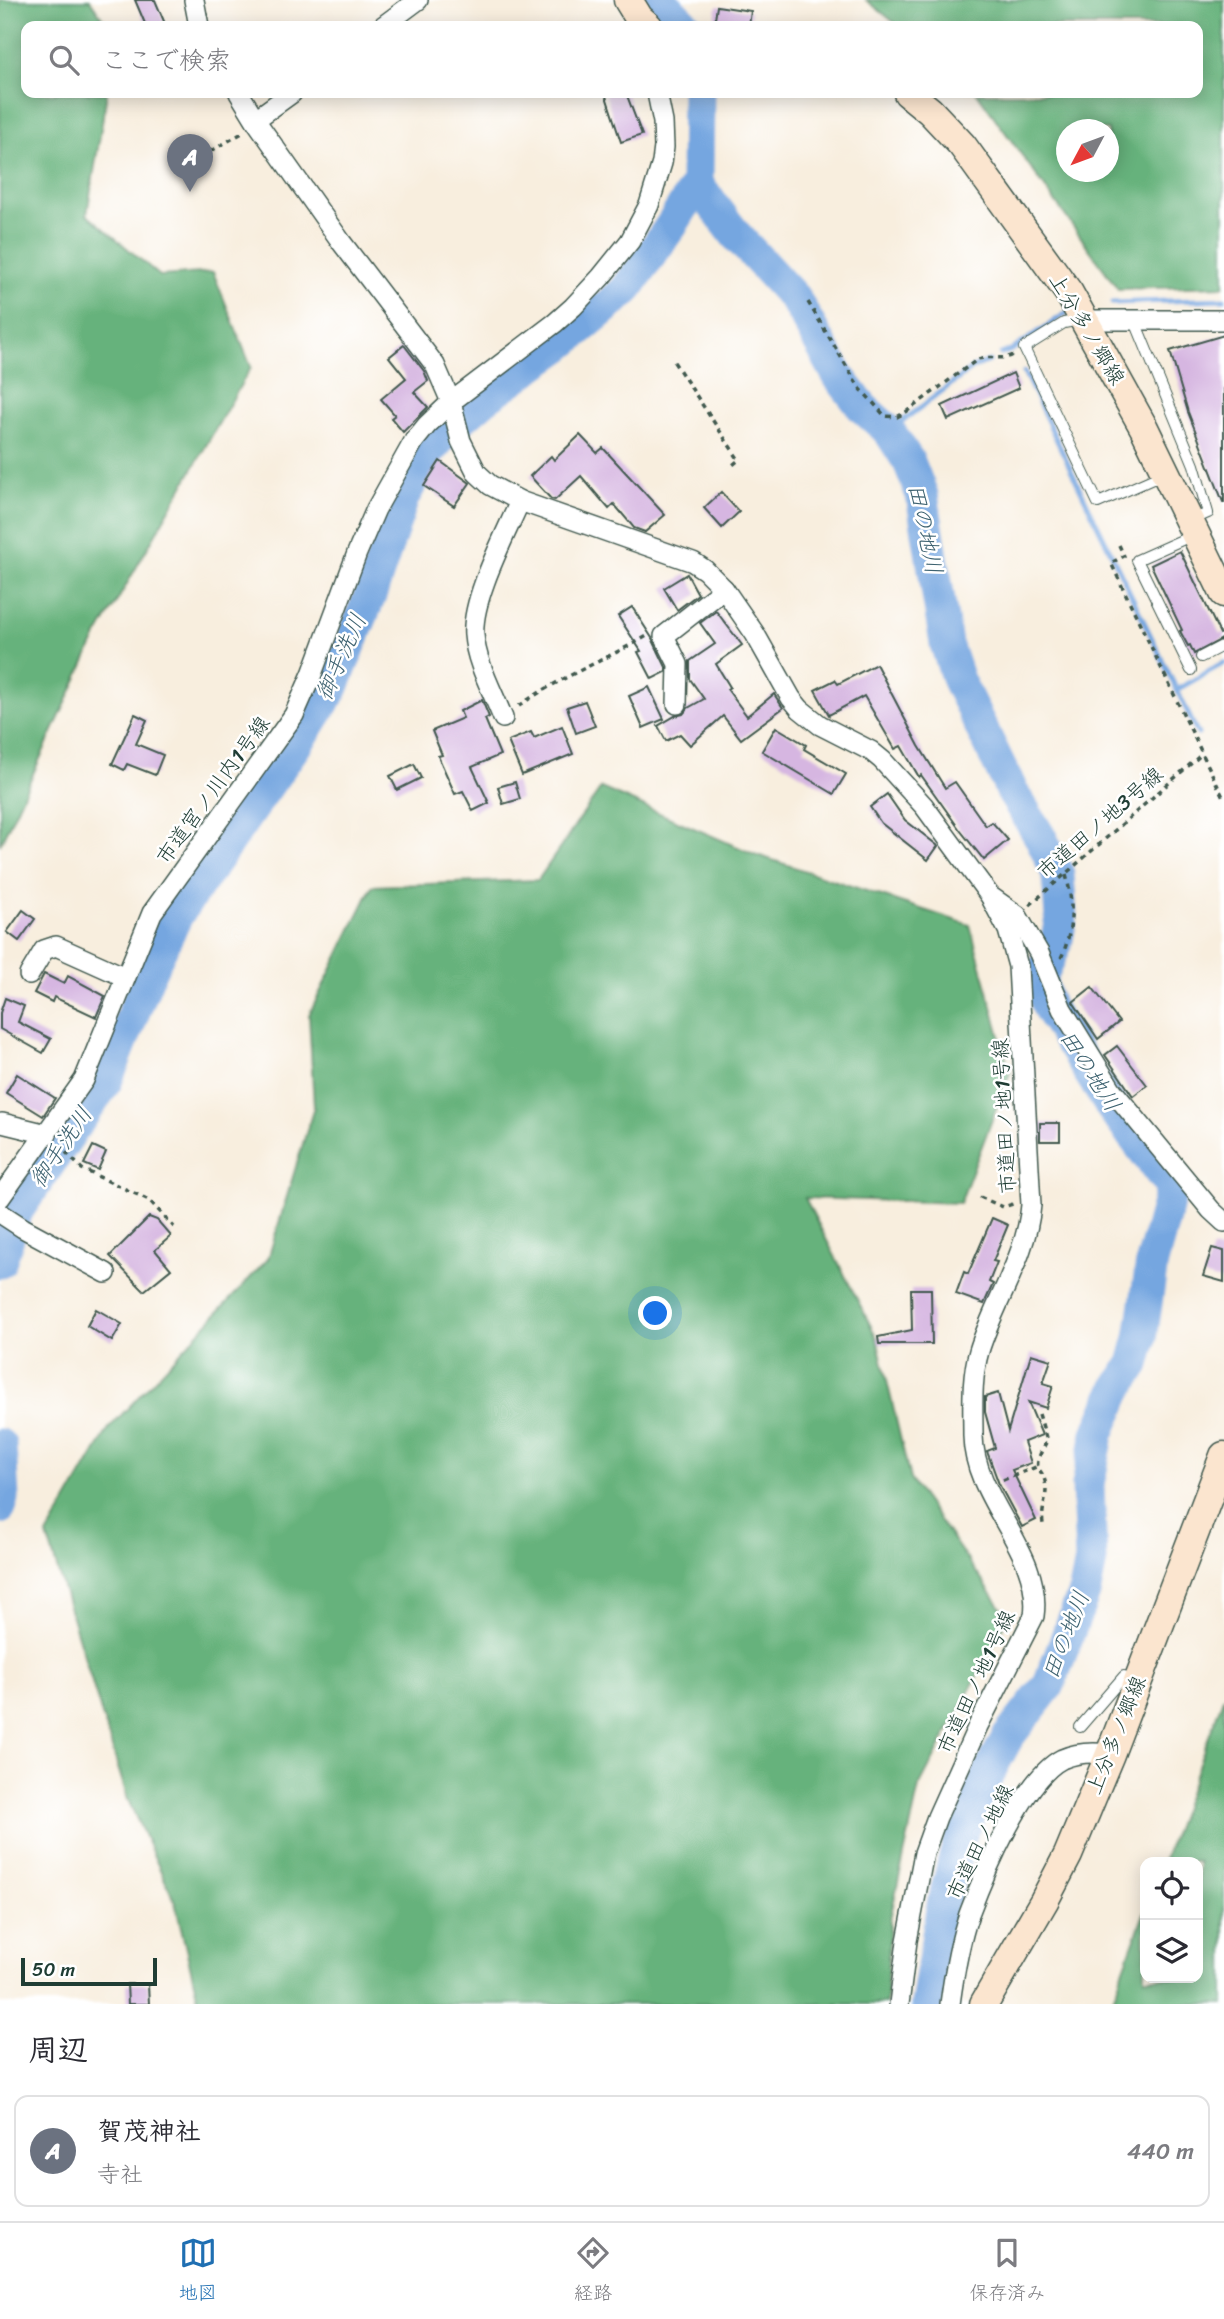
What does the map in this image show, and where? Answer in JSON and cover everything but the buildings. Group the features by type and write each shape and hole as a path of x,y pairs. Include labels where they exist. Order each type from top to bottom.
{"main road":[{"name":"上分多ノ郷線","path":"914,98 948,128 1055,272 1118,378 1224,593"},
{"name":"上分多ノ郷線","path":"991,1997 1068,1855 1110,1754 1224,1456"}],"street":[{"path":"194,0 199,21"},
{"path":"390,21 418,0"},
{"path":"242,98 342,243 435,365 452,407 461,441 477,473 490,485 520,502 693,562 724,589 755,634 800,709 820,725 871,751 882,760 924,806 990,896 1017,915 1039,953 1062,1009 1112,1090 1211,1210 1224,1222"},
{"path":"257,122 286,98"},
{"name":"市道宮ノ川内1号線","path":"1,1209 51,1138 84,1080 152,913 294,715 313,674 376,509 414,441 555,323 601,277 630,240 649,205 662,163 663,122 658,98"},
{"path":"1084,320 1224,320"},
{"path":"503,718 479,655 474,638 474,620 520,502"},
{"path":"677,704 678,664 664,636 724,589"},
{"name":"市道田ノ地1号線","path":"899,2004 906,1941 924,1853 937,1817 978,1726 1034,1616 1036,1601 1034,1585 1024,1560 979,1469 973,1438 976,1363 1025,1237 1031,1205 1018,966 1008,930 990,896"},
{"path":"29,975 44,950 56,946 125,977"},
{"path":"2,1123 51,1138"},
{"path":"1,1209 23,1228 106,1273"},
{"name":"市道田ノ地線","path":"950,2004 969,1915 987,1872 1026,1795 1045,1772 1062,1759 1084,1753 1110,1754"}],"lane":[{"path":"1133,318 1194,466 1208,513 1191,528 1137,560 1191,670"},
{"path":"1084,320 1064,323 1024,348 1098,503 1166,473"},
{"path":"1201,657 1224,645"},
{"path":"1080,1727 1124,1676 1139,1679"}],"path":[{"path":"211,151 257,122"},
{"path":"808,302 859,387 885,416 897,417 906,412 978,359 989,356 1007,359 1024,348"},
{"path":"674,362 740,460 730,467"},
{"path":"1119,545 1124,556 1111,563 1224,799"},
{"path":"503,718 536,694 613,656 646,636 660,629 664,636"},
{"name":"市道田ノ地3号線","path":"1017,915 1202,754"},
{"path":"1050,979 1062,956 1071,925 1071,891 1066,875"},
{"path":"51,1138 82,1170 149,1200 174,1227"},
{"path":"979,1197 1003,1207 1019,1204"},
{"path":"1040,1414 1047,1441 1038,1456 1036,1467 1046,1484 1041,1511 1043,1524"},
{"path":"998,1482 1036,1467"}],"green space":[{"path":"0,0 90,0 105,21 21,21 21,98 106,98 87,214 160,276 213,272 251,367 96,638 0,845"},
{"path":"866,0 1224,0 1224,286 1118,289 981,98 1203,98 1203,21 893,21"},
{"path":"601,788 754,854 970,925 1010,1073 960,1203 805,1198 877,1338 910,1479 1008,1617 919,1787 890,1919 886,2004 199,2004 175,1902 128,1800 47,1535 109,1428 268,1259 314,1107 309,1015 372,886 538,880"},
{"path":"1224,1695 1224,2004 1111,2004 1140,1925 1140,1983 1203,1983 1203,1857 1165,1857"}],"waterway":[{"name":"御手洗川","path":"660,0 681,21"},
{"name":"御手洗川","path":"0,1262 17,1211 106,1081 151,969 177,915 332,689 371,593 403,498 426,455 444,434 484,399 561,345 625,291 697,184 698,98"},
{"name":"田の地川","path":"697,184 736,235 795,299 839,377 863,408 889,431 909,462 922,495 946,644 958,680 1012,791 1042,840 1058,874 1061,918 1056,944 1040,979 1048,1007 1112,1108 1172,1188 1152,1262 1141,1338 1134,1364 1117,1389 1098,1434 1088,1485 1091,1560 1085,1590 1049,1684 1008,1737 961,1834 942,1909 927,2004"},
{"path":"1112,303 1224,299"},
{"path":"1001,354 1012,350 1069,311"},
{"path":"889,431 974,367 989,361"},
{"path":"1024,372 1198,734"},
{"path":"1178,689 1224,663"},
{"name":"御手洗川","path":"0,1445 3,1498 0,1508"}],"place":[{"name":"賀茂神社","path":"190,192"}]}
